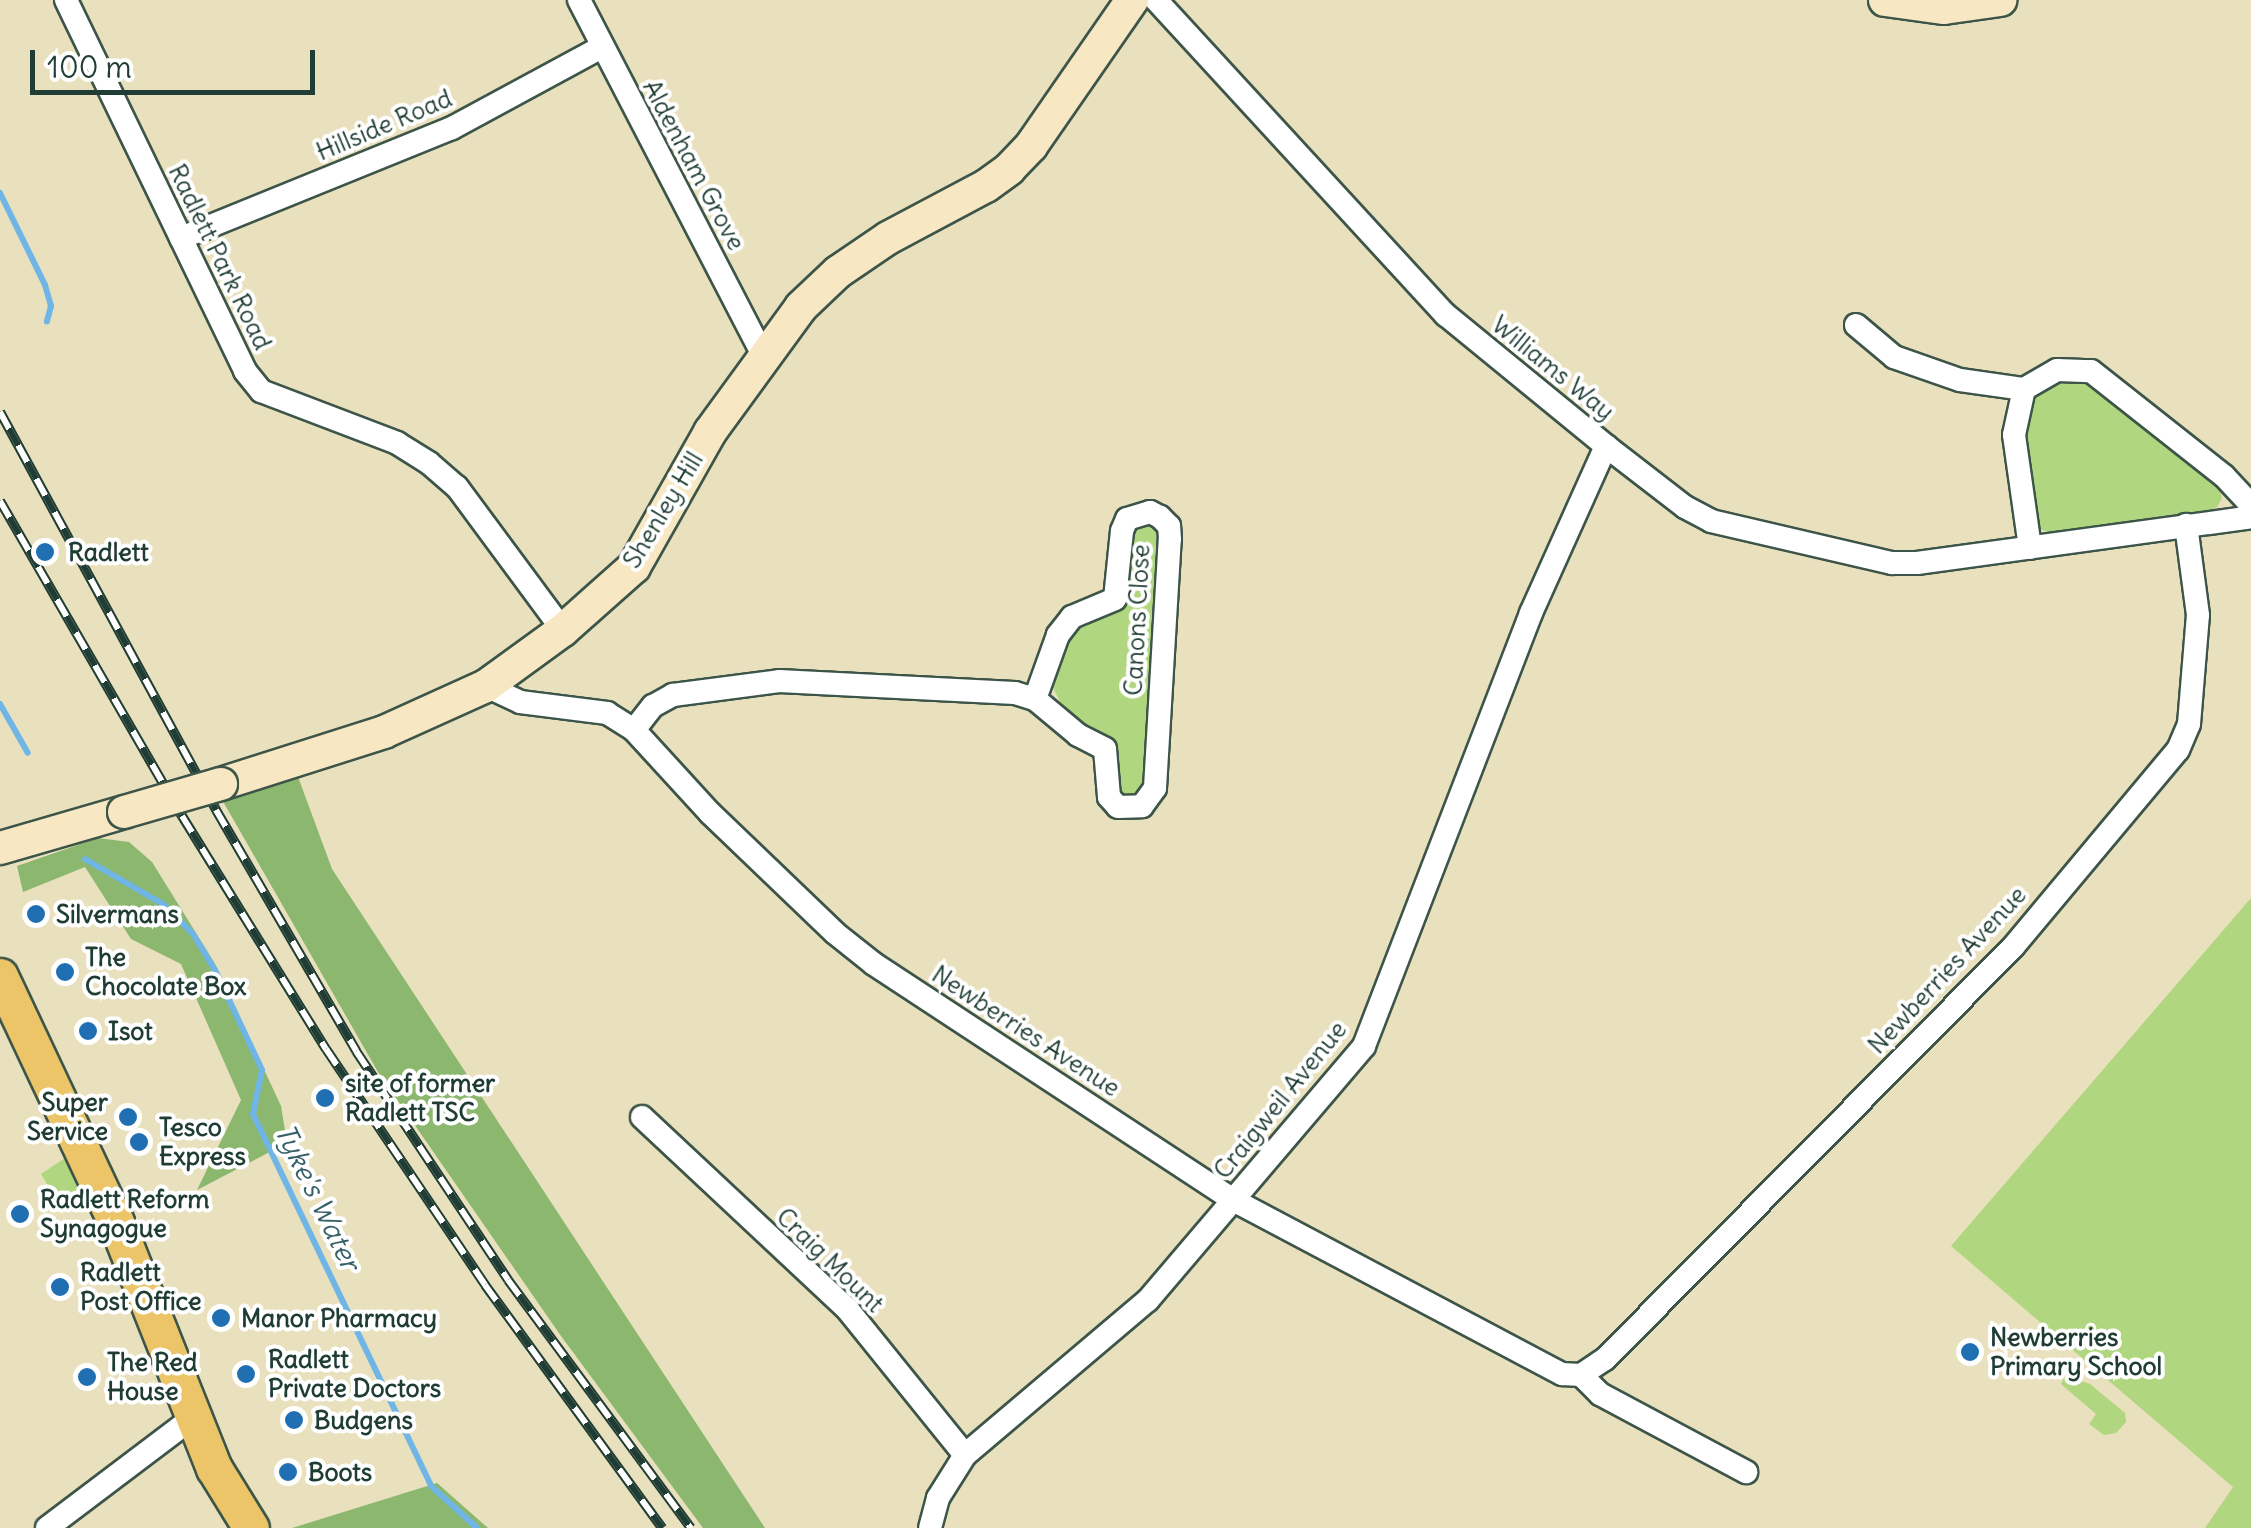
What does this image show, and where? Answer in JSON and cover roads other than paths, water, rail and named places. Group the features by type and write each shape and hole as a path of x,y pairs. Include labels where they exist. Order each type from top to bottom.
{"main road":[{"path":"3,972 116,1222 214,1468 251,1528"}],"street":[{"name":"Radlett Park Road","path":"66,0 245,371 260,391 397,443 429,463 457,488 563,630"},
{"name":"Aldenham Grove","path":"579,0 762,355"},
{"path":"1885,0 1944,8 2000,0"},
{"name":"Shenley Hill","path":"0,848 384,732 486,686 563,630 634,567 710,432 800,307 838,272 1009,169 1030,146 1134,2"},
{"name":"Williams Way","path":"1134,2 1446,315 1498,362 1685,508 1711,520 1892,563 2251,517"},
{"name":"Hillside Road","path":"181,238 452,128 602,48"},
{"path":"1856,326 1894,358 1960,380 2024,389 2057,370 2090,371 2224,476 2251,505"},
{"path":"2024,389 2014,435 2030,548"},
{"name":"Craigweil Avenue","path":"930,1528 938,1498 966,1455 1112,1335 1236,1200 1364,1046 1531,613 1606,446"},
{"name":"Canons Close","path":"1150,512 1160,516 1169,526 1170,539 1150,800 1130,810 1118,807 1106,785 1105,749 1078,735 1035,698 1058,634 1072,618 1115,599 1122,531 1128,519 1150,512"},
{"name":"Newberries Avenue","path":"1581,1376 1605,1360 2012,948 2178,750 2189,724 2198,615 2186,525"},
{"path":"634,730 653,706 673,694 779,682 867,682 1015,693 1035,698"},
{"name":"Newberries Avenue","path":"486,686 520,702 607,713 634,730 710,813 848,944 1236,1200 1562,1374 1581,1376 1600,1394 1746,1472"},
{"name":"Craig Mount","path":"642,1117 848,1310 966,1455"},
{"path":"47,1528 194,1417"}],"waterway":[{"name":"Tyke's Water","path":"0,193 45,285 51,306 47,321"},
{"name":"Tyke's Water","path":"0,704 28,753"},
{"name":"Tyke's Water","path":"85,859 163,904 193,934 215,970 262,1070 253,1114 431,1486 477,1528"}],"railway":[{"path":"0,412 216,810 356,1051 508,1280 691,1528"},
{"path":"0,501 182,816 326,1049 485,1285 662,1528"}],"place":[{"name":"Radlett","path":"45,552"},
{"name":"Silvermans","path":"36,914"},
{"name":"The Chocolate Box","path":"65,972"},
{"name":"Isot","path":"88,1031"},
{"name":"site of former Radlett TSC","path":"325,1098"},
{"name":"Super Service","path":"128,1117"},
{"name":"Tesco Express","path":"139,1142"},
{"name":"Radlett Reform Synagogue","path":"20,1214"},
{"name":"Radlett Post Office","path":"60,1287"},
{"name":"Manor Pharmacy","path":"221,1318"},
{"name":"Newberries Primary School","path":"1970,1352"},
{"name":"Radlett Private Doctors","path":"246,1374"},
{"name":"The Red House","path":"87,1377"},
{"name":"Budgens","path":"294,1420"},
{"name":"Boots","path":"288,1472"}]}
